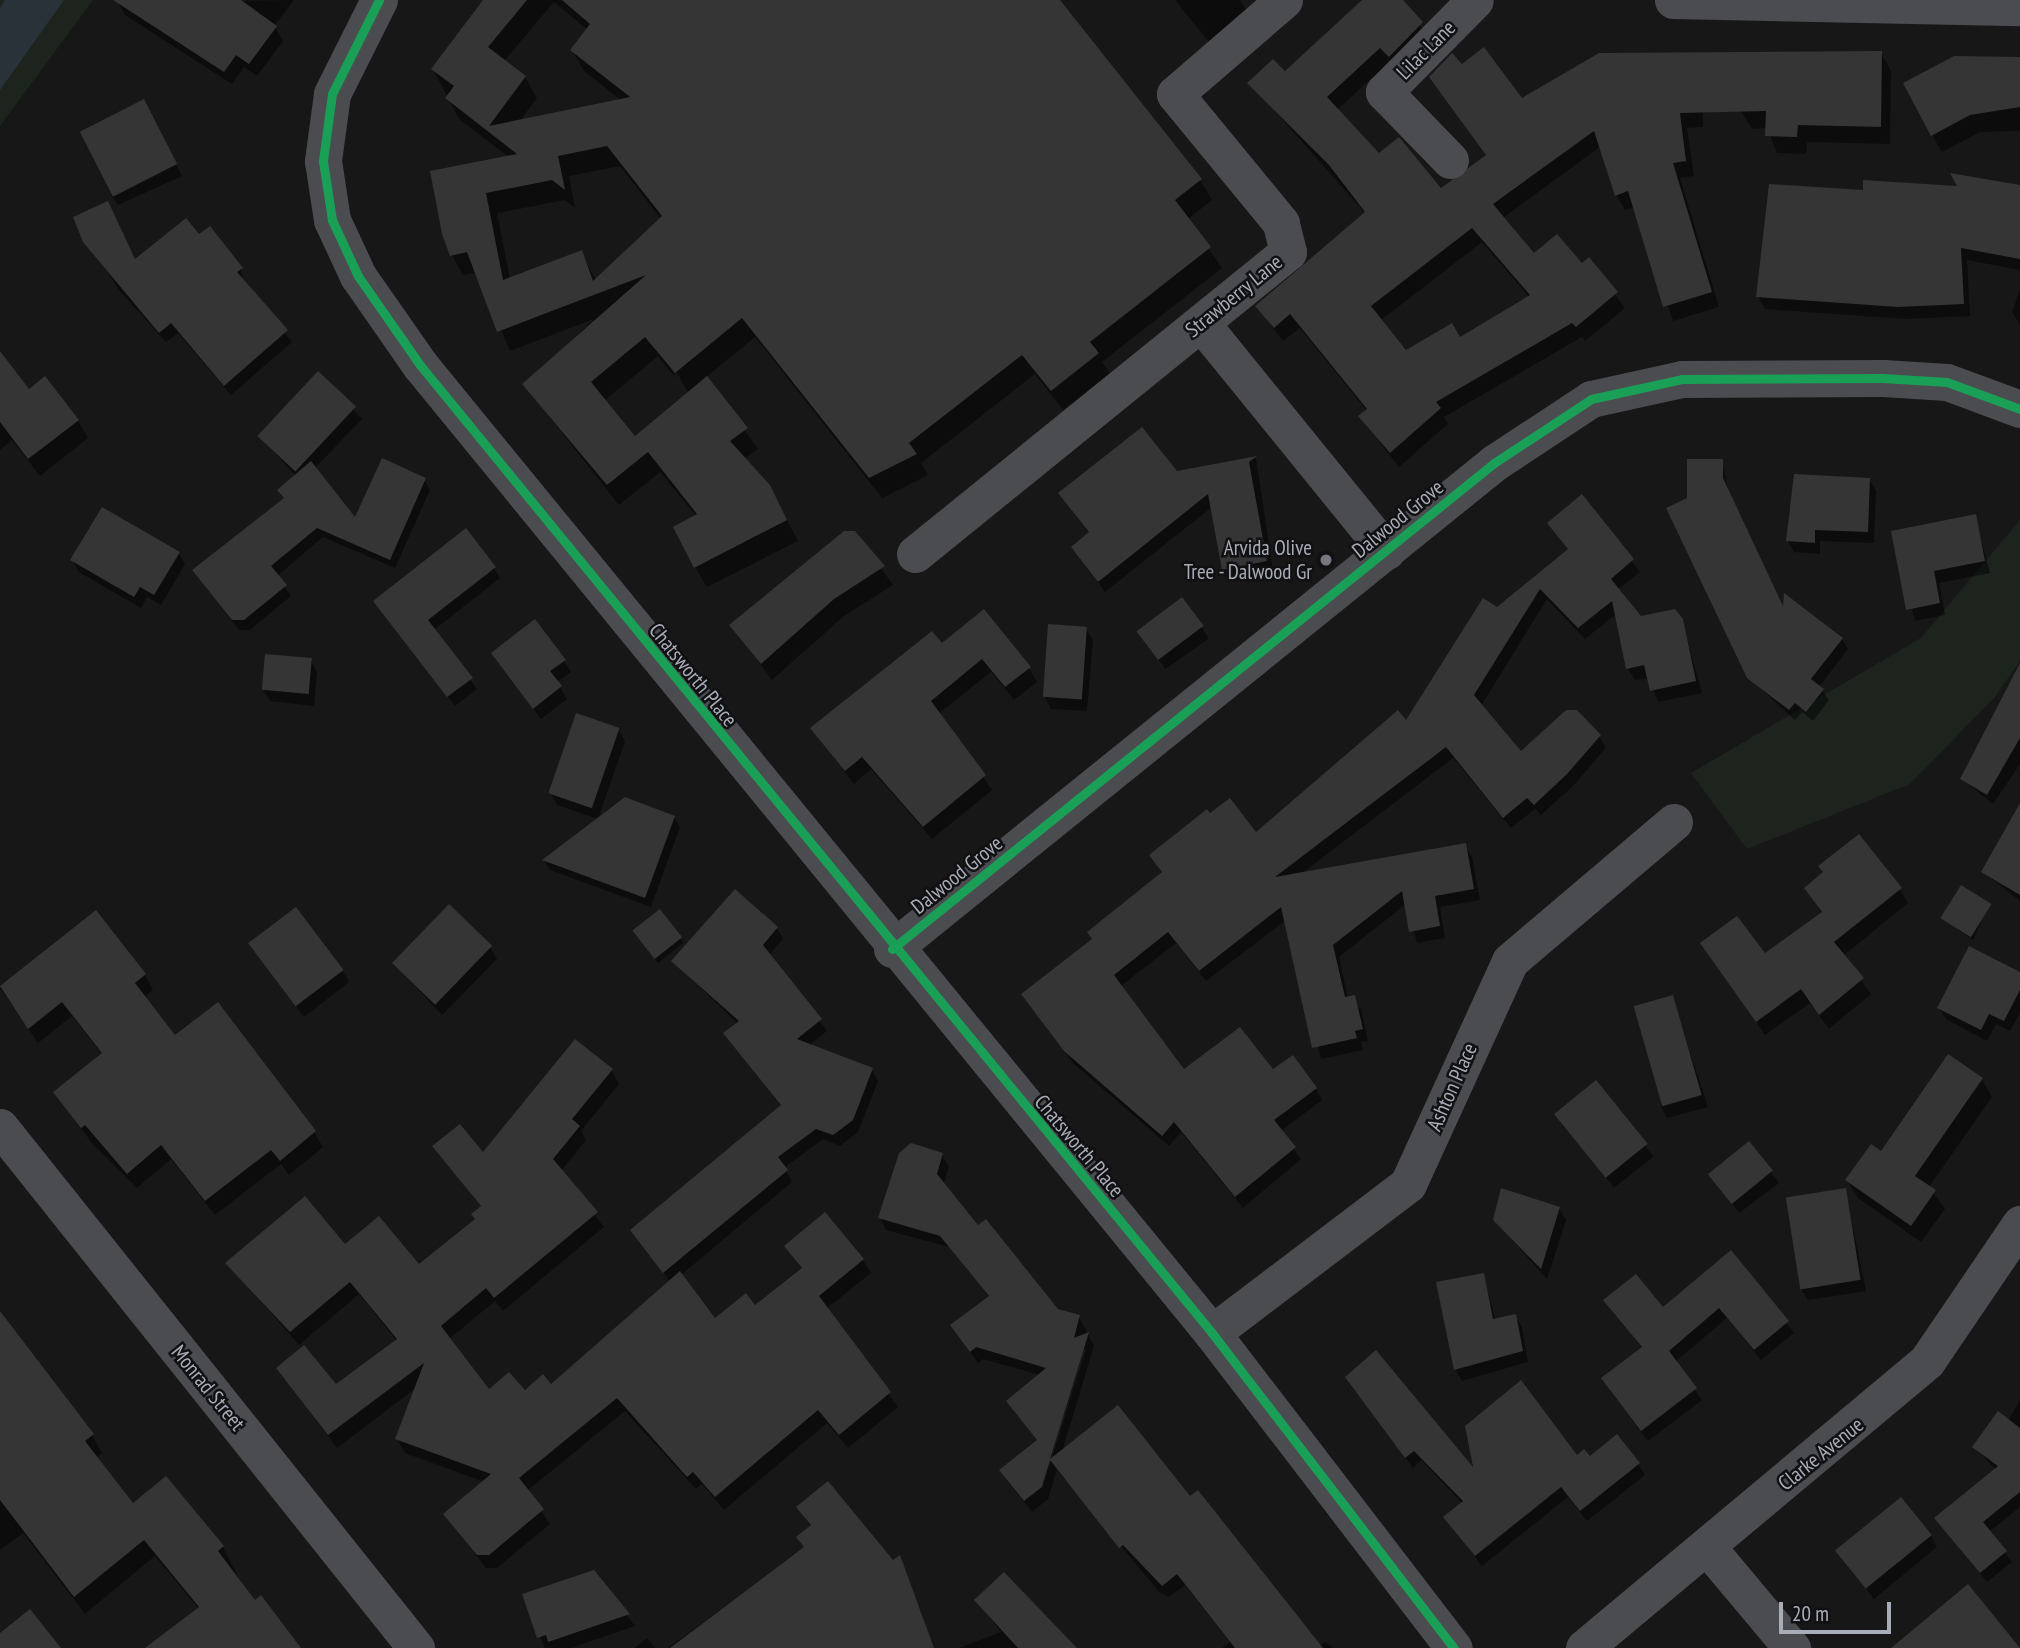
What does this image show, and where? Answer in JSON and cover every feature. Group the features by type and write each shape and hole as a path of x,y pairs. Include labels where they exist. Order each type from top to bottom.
{"street":[{"name":"Chatsworth Place","path":"379,0 332,94 323,161 332,220 358,276 420,365 892,948 1212,1333 1454,1648"},
{"name":"Strawberry Lane","path":"915,554 1288,252 1281,223 1175,94 1284,0"},
{"name":"Lilac Lane","path":"1450,160 1384,93 1475,0"},
{"path":"1673,0 2020,7"},
{"path":"1201,323 1386,551"},
{"name":"Dalwood Grove","path":"892,948 1386,551 1551,422 1591,399 1632,386 1682,379 1947,382 2020,409"},
{"name":"Ashton Place","path":"1212,1333 1408,1184 1510,961 1674,822"},
{"name":"Monrad Street","path":"0,1127 416,1648"},
{"name":"Clarke Avenue","path":"1584,1648 1708,1548 1927,1361 2020,1224"},
{"path":"1708,1548 1792,1648"}],"shaded area":[{"path":"0,0 93,0 0,126"},
{"path":"5,0 64,0 0,90 0,8"},
{"path":"2020,520 2020,661 1994,698 1910,784 1747,849 1691,773 1921,638"}],"building":[{"path":"113,0 241,0 277,26 249,64 236,55 224,72"},
{"path":"483,0 527,0 488,47 526,76 489,126 630,97 570,50 590,24 562,0 1060,0 1202,179 1175,200 1211,247 1090,342 1099,353 1051,391 1022,355 909,443 917,454 869,478 742,318 675,373 645,337 591,382 635,436 707,376 748,428 730,441 770,485 787,520 694,568 673,527 697,514 648,452 607,485 522,384 646,275 497,332 467,252 450,256 442,234 430,171 517,154 445,98 454,86 431,69","holes":["607,146 662,216 593,281 582,250 503,280 486,193 552,180 565,190 558,156"]},
{"path":"1362,0 1403,0 1423,22 1389,57 1380,48 1327,97 1379,153 1399,137 1441,188 1486,155 1429,77 1452,53 1462,64 1484,47 1522,98 1599,53 1882,51 1881,127 1798,125 1797,137 1765,136 1766,111 1680,113 1686,161 1673,163 1712,292 1663,307 1628,191 1615,196 1594,131 1493,204 1534,253 1557,234 1582,263 1589,257 1618,292 1576,327 1572,323 1436,402 1441,408 1390,453 1358,416 1367,409 1290,314 1274,328 1255,306 1365,212 1329,165 1247,83 1273,59 1285,71","holes":["1472,228 1530,295 1460,337 1452,323 1406,350 1371,306"]},
{"path":"1954,56 2020,57 2020,107 1970,115 1931,136 1903,83"},
{"path":"144,99 177,164 113,197 80,132"},
{"path":"1950,173 2020,185 2020,259 1961,248 1964,304 1898,307 1756,297 1769,184 1863,190 1863,180 1957,186"},
{"path":"108,201 135,259 186,218 199,234 210,226 243,268 237,272 288,330 224,386 171,323 159,333 83,242 73,217"},
{"path":"0,351 29,389 45,376 79,420 28,459 0,422"},
{"path":"318,371 356,406 295,472 257,436"},
{"path":"1142,427 1177,471 1257,456 1249,462 1267,561 1222,570 1208,494 1098,582 1071,547 1089,532 1058,493"},
{"path":"382,458 426,478 390,560 317,528 271,566 287,585 244,620 232,620 192,570 284,498 277,490 311,461 355,517"},
{"path":"1687,459 1723,459 1723,478 1783,606 1784,593 1843,638 1811,679 1824,689 1806,712 1795,703 1789,710 1747,678 1666,508 1687,498"},
{"path":"1794,474 1870,478 1868,532 1815,530 1815,543 1786,541"},
{"path":"1582,494 1634,559 1611,579 1641,616 1675,609 1683,619 1696,681 1650,691 1644,665 1626,669 1612,601 1578,628 1540,589 1474,695 1521,751 1566,710 1577,710 1601,735 1567,774 1534,805 1527,798 1503,818 1446,747 1275,877 1466,843 1474,889 1435,896 1440,926 1409,932 1402,891 1333,945 1345,997 1355,995 1363,1029 1355,1031 1357,1038 1312,1048 1281,907 1199,971 1168,932 1114,975 1184,1069 1240,1027 1273,1069 1293,1055 1317,1088 1274,1120 1296,1147 1235,1197 1174,1122 1162,1136 1064,1051 1021,994 1092,939 1087,932 1162,872 1149,855 1207,809 1210,813 1230,798 1256,832 1398,710 1406,720 1483,598 1497,607 1568,549 1547,523"},
{"path":"102,507 180,552 154,595 140,587 134,597 70,560"},
{"path":"1976,514 1985,561 1934,571 1940,603 1906,610 1891,531"},
{"path":"466,528 496,567 428,620 473,678 447,697 373,601"},
{"path":"844,531 855,531 885,566 834,599 761,664 729,625"},
{"path":"1182,597 1204,626 1158,660 1136,631"},
{"path":"984,609 1031,667 1005,687 982,659 931,701 986,775 923,827 862,757 845,771 810,728 932,631 942,643"},
{"path":"535,619 566,660 550,671 562,686 533,709 491,653"},
{"path":"1048,624 1087,627 1082,700 1043,697"},
{"path":"265,654 312,658 309,694 262,690"},
{"path":"2020,663 2020,738 1987,795 1960,779"},
{"path":"576,713 619,728 592,808 548,793"},
{"path":"625,797 675,816 645,898 542,860"},
{"path":"2020,803 2020,895 1981,872"},
{"path":"1859,834 1902,888 1834,942 1864,978 1819,1015 1801,989 1756,1022 1700,943 1737,916 1765,953 1822,912 1804,888 1823,872 1818,866"},
{"path":"1961,885 1992,904 1971,937 1940,918"},
{"path":"735,889 778,927 763,945 822,1019 797,1039 873,1068 853,1120 833,1135 816,1129 778,1157 788,1170 663,1273 630,1230 781,1105 723,1033 739,1021 671,961"},
{"path":"449,904 492,946 435,1005 392,963"},
{"path":"296,907 344,970 296,1006 248,943"},
{"path":"660,909 682,937 655,959 632,931"},
{"path":"96,910 146,974 135,983 175,1035 218,1002 316,1131 280,1161 271,1150 205,1201 161,1145 127,1174 85,1125 81,1128 53,1092 102,1053 62,1002 28,1029 0,986"},
{"path":"1969,946 2020,972 2020,990 2004,1021 1989,1014 1981,1030 1937,1008"},
{"path":"1673,995 1702,1095 1662,1106 1634,1006"},
{"path":"575,1039 613,1069 572,1119 580,1126 553,1159 598,1212 494,1298 486,1288 441,1326 489,1389 509,1372 525,1390 543,1374 551,1384 680,1271 715,1318 746,1293 755,1305 802,1268 784,1246 825,1212 864,1259 819,1296 891,1392 839,1435 818,1410 715,1497 693,1472 687,1477 617,1398 519,1478 544,1509 489,1555 477,1555 443,1514 491,1474 395,1439 424,1363 328,1435 276,1368 304,1345 336,1384 397,1339 350,1282 290,1332 225,1263 305,1196 345,1244 379,1216 419,1264 475,1219 471,1214 481,1206 432,1146 460,1124 483,1152"},
{"path":"1948,1054 1983,1078 1915,1176 1936,1190 1911,1226 1845,1180 1871,1144 1881,1151"},
{"path":"1596,1080 1648,1144 1606,1178 1554,1114"},
{"path":"1749,1141 1773,1171 1732,1204 1708,1174"},
{"path":"911,1143 943,1153 937,1174 978,1225 986,1219 1058,1309 1080,1315 1074,1338 1089,1332 1050,1459 1118,1405 1190,1496 1198,1490 1323,1648 1235,1648 1177,1574 1162,1586 1123,1545 1119,1548 1050,1460 1042,1487 1024,1501 999,1470 1037,1440 1006,1401 1046,1368 976,1347 970,1352 950,1325 989,1296 940,1236 878,1218 899,1153"},
{"path":"1501,1188 1560,1207 1541,1269 1493,1220"},
{"path":"1846,1188 1861,1280 1800,1289 1786,1198"},
{"path":"1731,1250 1789,1321 1754,1350 1719,1308 1669,1351 1697,1388 1641,1431 1601,1378 1642,1347 1603,1300 1636,1274 1663,1307"},
{"path":"1484,1273 1493,1319 1516,1314 1523,1351 1454,1370 1436,1282"},
{"path":"0,1311 94,1434 85,1441 133,1503 166,1476 224,1546 218,1551 255,1600 261,1595 301,1648 145,1648 199,1607 144,1540 74,1597 0,1500"},
{"path":"1376,1350 1473,1467 1465,1426 1521,1380 1577,1455 1584,1449 1590,1456 1617,1434 1640,1463 1580,1511 1561,1487 1475,1556 1443,1517 1463,1501 1414,1451 1405,1458 1345,1377"},
{"path":"1998,1411 2020,1428 2020,1492 1983,1522 2007,1551 1980,1573 1934,1518 1998,1466 1972,1447"},
{"path":"828,1481 893,1560 900,1555 934,1648 670,1648 804,1547 796,1537 811,1525 796,1507"},
{"path":"1901,1497 1932,1535 1866,1589 1835,1550"},
{"path":"594,1570 630,1614 548,1642 546,1635 537,1638 522,1594"},
{"path":"1004,1572 1077,1648 1018,1648 974,1600"},
{"path":"1968,1584 2020,1648 1891,1648"},
{"path":"30,1609 61,1648 0,1648 0,1633"}],"cycle path":[{"path":"379,0 332,94 323,161 332,220 358,276 420,365 1212,1333 1454,1648"},
{"path":"892,949 1494,463 1591,399 1682,379 1883,378 1947,382 2020,409"}],"place":[{"name":"Arvida Olive Tree - Dalwood Gr","path":"1326,560"}]}
